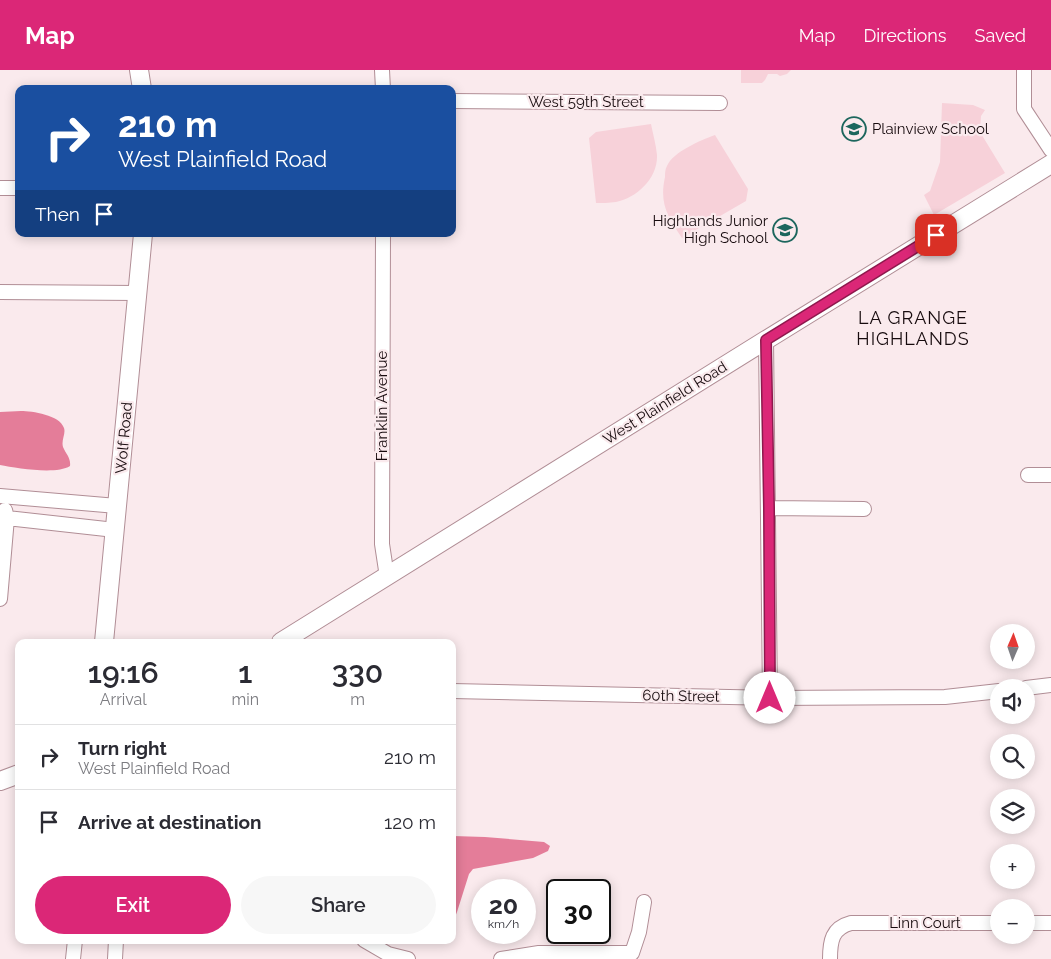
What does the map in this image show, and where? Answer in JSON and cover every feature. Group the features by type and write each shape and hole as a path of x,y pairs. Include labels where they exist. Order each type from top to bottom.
{"main road":[{"path":"139,70 141,85"},
{"name":"West Plainfield Road","path":"286,639 1051,164"},
{"name":"Wolf Road","path":"104,639 142,237"},
{"path":"0,781 15,775"}],"street":[{"path":"382,70 383,85"},
{"path":"1024,70 1024,109 1051,150"},
{"name":"West 59th Street","path":"456,101 720,103"},
{"path":"0,188 15,188"},
{"name":"Franklin Avenue","path":"383,237 382,544 387,577"},
{"path":"0,292 137,293"},
{"path":"766,340 770,698"},
{"path":"1028,474 1051,475"},
{"path":"0,599 4,516 1,496 117,506"},
{"path":"769,508 864,509"},
{"path":"4,516 115,530"},
{"path":"1035,687 1051,685"},
{"name":"60th Street","path":"456,691 770,698 945,697 990,692"},
{"path":"501,959 539,953 634,956 644,902"},
{"name":"Linn Court","path":"830,959 832,938 839,928 851,923 990,923"},
{"path":"1035,923 1051,923"},
{"path":"73,959 75,944"},
{"path":"115,959 116,944"},
{"path":"371,944 388,954 408,959"}],"shaded area":[{"path":"741,70 791,70 787,74 780,76 768,74 762,83 741,83"},
{"path":"942,103 973,105 985,110 981,116 980,132 1005,173 934,215 924,195 930,191 940,162"},
{"path":"651,124 657,155 654,171 650,179 645,186 624,200 596,203 589,138 596,132"},
{"path":"715,135 748,189 746,201 682,238 669,217 664,203 663,187 666,169 670,161 681,151"},
{"path":"21,411 52,417 61,424 64,428 63,447 69,458 70,466 64,469 46,470 0,465 0,412"},
{"path":"456,836 544,842 550,846 548,851 533,858 473,869 469,874 456,914"}],"place":[{"name":"Plainview School","path":"854,129"},
{"name":"Highlands Junior High School","path":"785,230"}],"district":[{"name":"LA GRANGE HIGHLANDS","path":"913,327"}],"route":[{"path":"770,698 766,340 936,235"}]}
